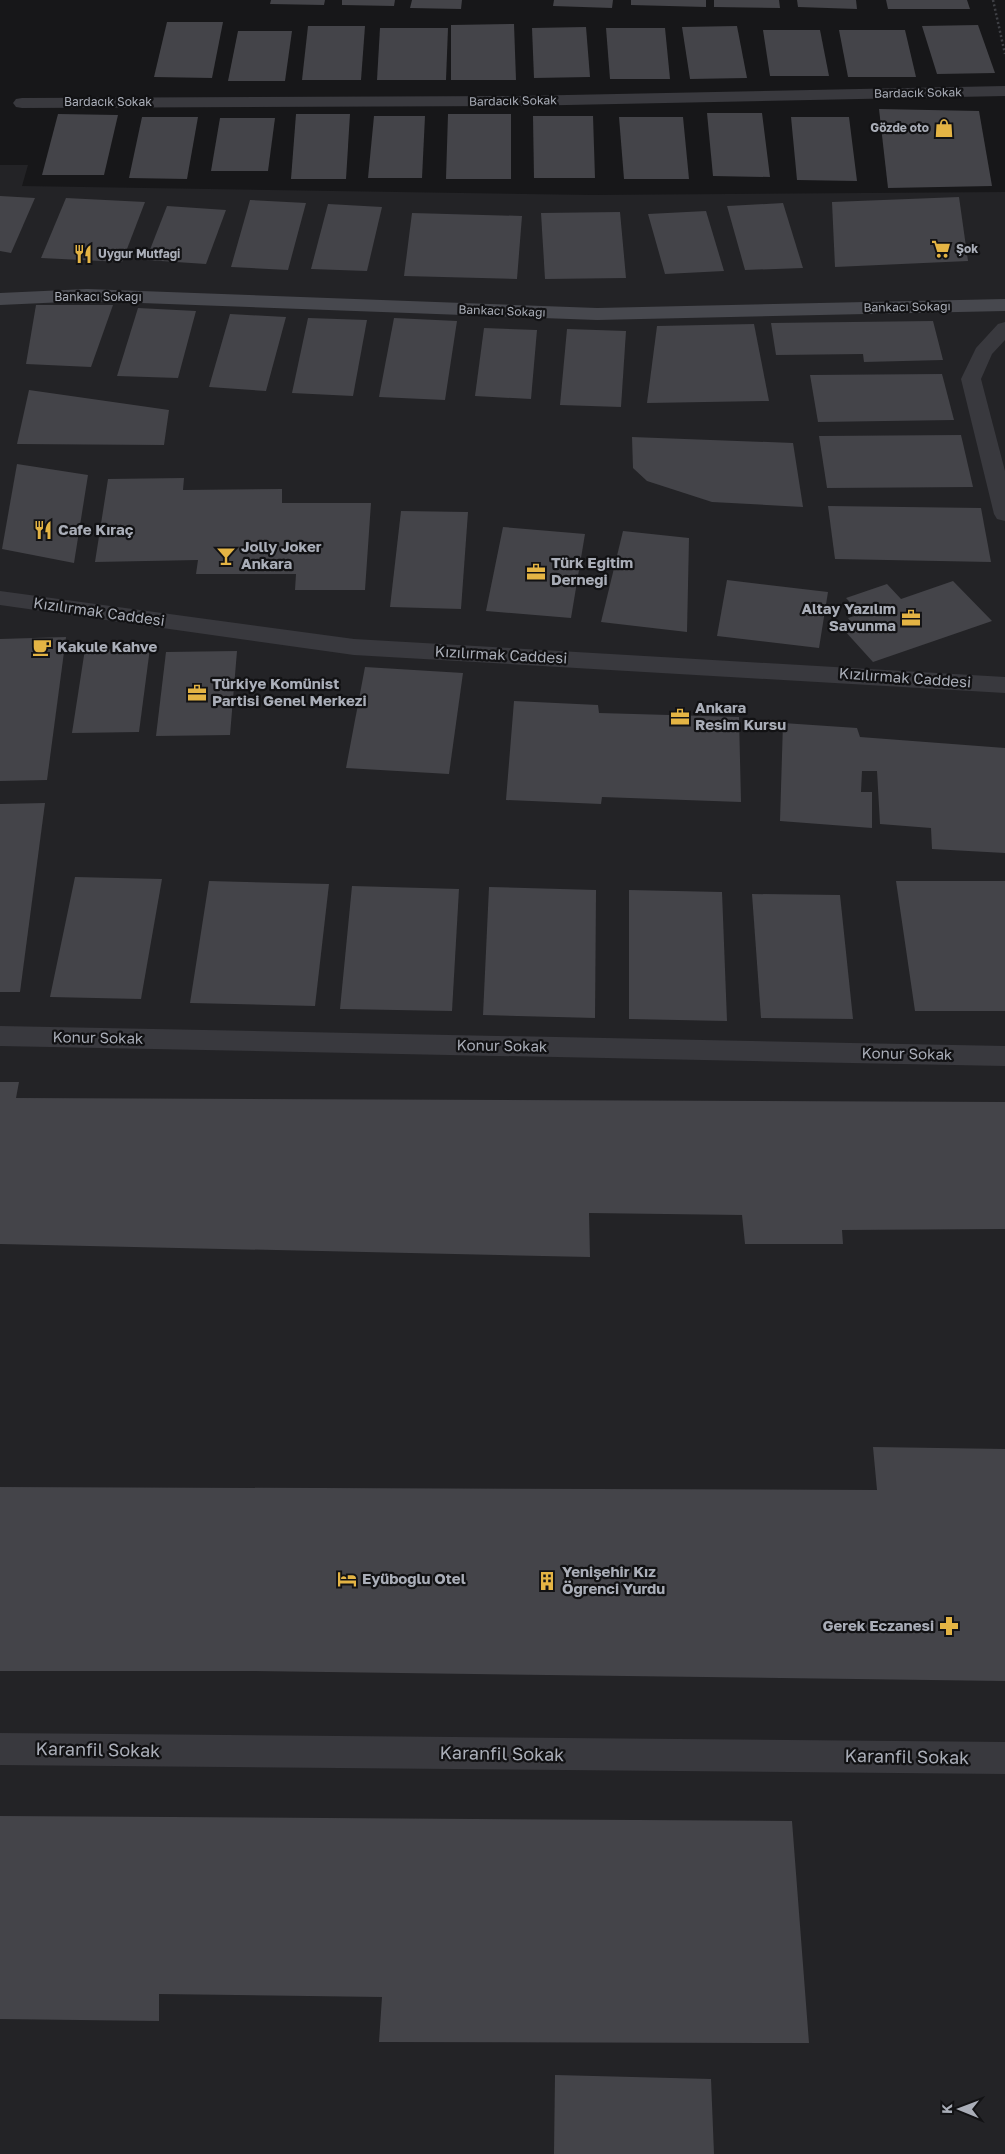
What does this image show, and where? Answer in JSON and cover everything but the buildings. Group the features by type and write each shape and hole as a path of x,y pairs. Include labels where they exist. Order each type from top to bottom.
{"main road":[{"name":"Bankacı Sokağı","path":"0,299 96,296 597,314 1005,305"}],"street":[{"name":"Bardacık Sokak","path":"22,102 518,102 1005,91"},
{"path":"1005,328 983,352 972,379 1005,514"},
{"name":"Kızılırmak Caddesi","path":"0,598 354,647 1005,685"},
{"name":"Konur Sokak","path":"0,1036 1005,1056"},
{"name":"Karanfil Sokak","path":"0,1749 1005,1758"}],"path":[{"path":"992,0 1005,54"}],"shaded area":[{"path":"0,165 28,165 22,186 592,195 1005,192 1005,2154 0,2154"}],"place":[{"name":"Gözde oto","path":"944,128"},
{"name":"Şok","path":"941,249"},
{"name":"Uygur Mutfaği","path":"83,254"},
{"name":"Cafe Kıraç","path":"43,530"},
{"name":"Jolly Joker Ankara","path":"226,556"},
{"name":"Türk Eğitim Derneği","path":"536,572"},
{"name":"Altay Yazılım Savunma","path":"911,618"},
{"name":"Kakule Kahve","path":"42,647"},
{"name":"Türkiye Komünist Partisi Genel Merkezi","path":"197,693"},
{"name":"Ankara Resim Kursu","path":"680,717"},
{"name":"Eyüboğlu Otel","path":"347,1579"},
{"name":"Yenişehir Kız Öğrenci Yurdu","path":"547,1581"},
{"name":"Gerek Eczanesi","path":"949,1626"}]}
